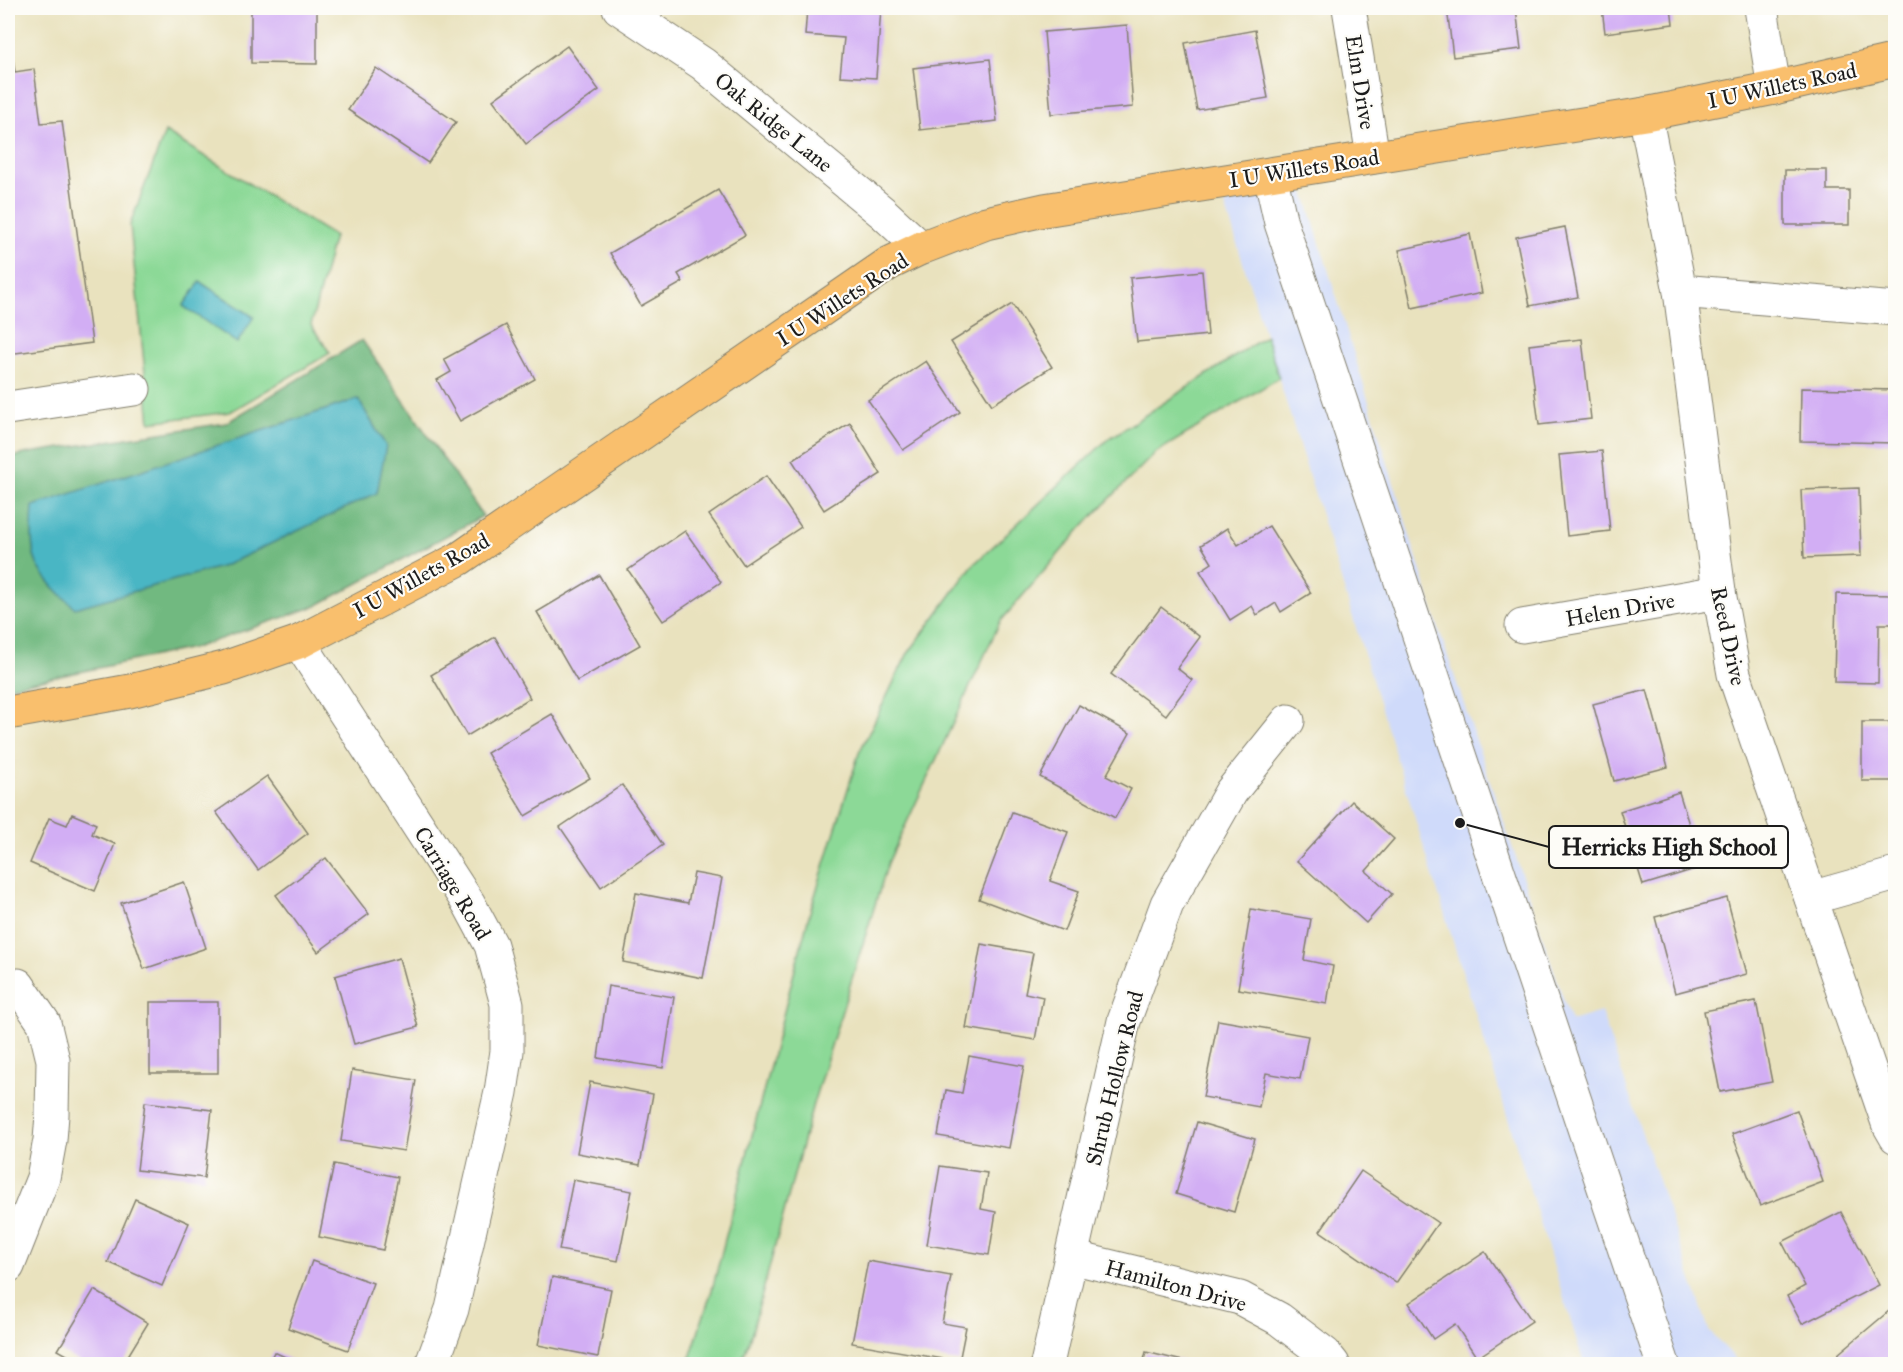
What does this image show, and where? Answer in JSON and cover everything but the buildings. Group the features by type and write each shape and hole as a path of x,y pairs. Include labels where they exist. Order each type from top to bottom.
{"main road":[{"name":"I U Willets Road","path":"8,713 130,691 224,668 299,642 459,559 888,264 921,248 986,223 1044,210 1645,114 1896,60"}],"street":[{"name":"Oak Ridge Lane","path":"619,8 703,64 882,212 921,248"},
{"name":"Elm Drive","path":"1349,8 1372,157"},
{"path":"1761,8 1774,88"},
{"name":"Reed Drive","path":"1645,114 1680,291 1719,592 1734,674 1888,1123 1896,1137"},
{"path":"1270,174 1281,223 1663,1365"},
{"path":"1680,291 1896,309"},
{"path":"8,408 134,388"},
{"name":"Helen Drive","path":"1522,626 1719,592"},
{"name":"Carriage Road","path":"299,642 470,904 491,945 507,1004 507,1051 501,1092 452,1309 432,1365"},
{"name":"Shrub Hollow Road","path":"1047,1365 1124,1021 1167,904 1231,792 1288,721"},
{"path":"1811,898 1896,874"},
{"path":"8,1266 43,1178 52,1115 53,1060 44,1023 18,985"},
{"name":"Hamilton Drive","path":"1071,1257 1240,1298 1279,1319 1325,1354 1333,1365"}],"shaded area":[{"path":"1297,169 1440,633 1571,1021 1601,1012 1709,1330 1740,1364 1584,1364 1218,182"}],"green space":[{"path":"165,132 334,236 311,325 330,353 230,412 150,422 130,225"},
{"path":"1266,336 1279,378 1155,453 1083,526 1000,622 888,863 813,1104 752,1332 741,1364 688,1364 712,1290 809,915 859,753 907,655 972,566 1107,440"},
{"path":"362,340 483,516 316,606 197,647 8,687 8,458 226,423"}],"water":[{"path":"200,282 254,317 237,343 183,306"},
{"path":"358,399 386,446 377,493 224,566 75,608 49,582 37,564 32,544 33,506"}],"place":[{"name":"Herricks High School","path":"1460,823"}]}
